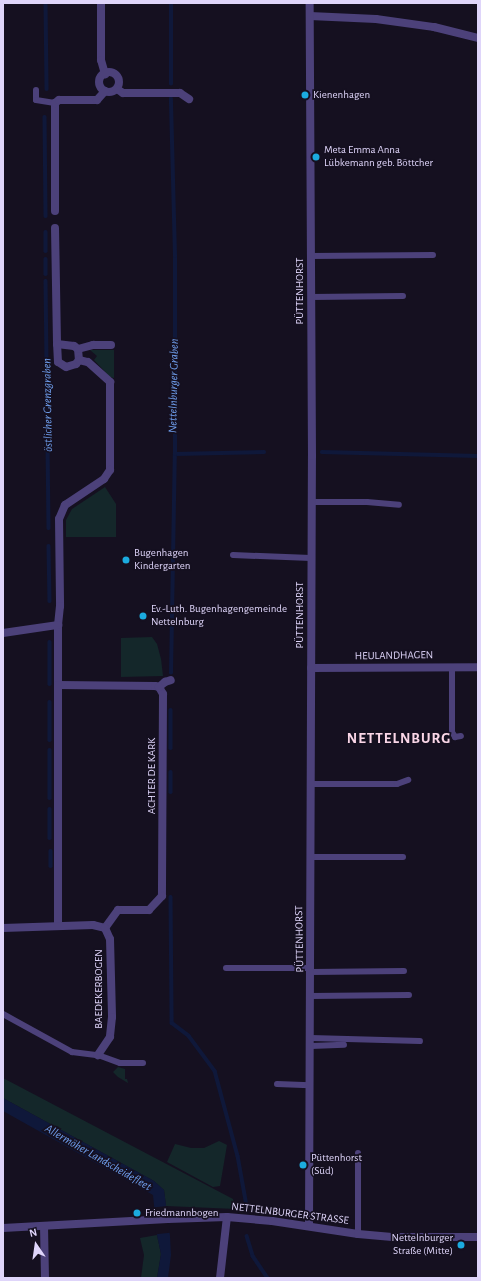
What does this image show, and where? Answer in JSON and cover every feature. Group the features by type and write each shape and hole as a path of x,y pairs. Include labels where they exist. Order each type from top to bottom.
{"street":[{"path":"101,3 101,60 105,74"},
{"name":"PÜTTENHORST","path":"309,1226 311,1042 310,3"},
{"path":"310,16 376,19 434,27 478,38"},
{"path":"111,73 116,75 119,81 117,89 111,92 105,91 100,87 100,81 105,74 111,73"},
{"path":"117,89 123,93 180,93 189,99"},
{"path":"55,210 54,103 59,100 97,100 105,91"},
{"path":"55,228 56,357 61,365 72,366 79,360"},
{"path":"57,344 74,346 78,349 93,345 111,345"},
{"path":"78,349 79,360"},
{"path":"58,926 58,625 60,606 60,519 65,506 104,479 110,470 110,382 88,362 79,360"},
{"path":"3,633 58,625"},
{"name":"HEULANDHAGEN","path":"311,668 478,667"},
{"path":"58,685 159,687 165,682 171,680"},
{"name":"ACHTER DE KARK","path":"105,928 118,910 149,910 162,896 163,694 159,687"},
{"path":"3,928 93,925 105,928"},
{"name":"BAEDEKERBOGEN","path":"98,1055 110,1037 112,1017 110,939 105,928"},
{"path":"220,1278 227,1217"},
{"name":"NETTELNBURGER STRASSE","path":"3,1228 227,1217 309,1226 358,1234 401,1237 478,1237"},
{"path":"44,1226 45,1278"}],"lane":[{"path":"36,90 36,100 54,103"},
{"path":"311,256 433,255"},
{"path":"311,297 403,296"},
{"path":"311,502 367,502 398,505"},
{"path":"233,555 311,558"},
{"path":"452,667 452,732 455,737 461,736"},
{"path":"310,784 397,784 408,780"},
{"path":"310,857 403,857"},
{"path":"226,968 404,971"},
{"path":"311,996 409,995"},
{"path":"3,1014 72,1052 98,1055 120,1063 143,1063"},
{"path":"311,1042 420,1041"},
{"path":"311,1042 344,1045"},
{"path":"277,1084 310,1085"},
{"path":"358,1153 358,1234"}],"green space":[{"path":"90,350 114,350 114,378 110,377 94,360 97,356"},
{"path":"105,487 116,504 116,537 66,537 66,520 72,509"},
{"path":"152,637 157,644 163,676 121,677 121,638"},
{"path":"118,1067 125,1069 125,1079 127,1079 128,1083 113,1072"},
{"path":"3,1078 233,1199 236,1209 166,1206 164,1190 154,1181 3,1098"},
{"path":"219,1141 227,1145 220,1186 213,1187 167,1162 175,1144 191,1148 204,1148"},
{"path":"157,1235 161,1254 157,1278 141,1278 144,1255 140,1238"}],"water":[{"name":"Allermöher Landscheidefleet","path":"3,1098 154,1181 164,1190 171,1255 168,1278 157,1278 161,1254 157,1235 153,1195 3,1111"}],"pier":[{"path":"167,1206 170,1233 156,1234 153,1207"}],"waterway":[{"path":"46,3 47,89"},
{"name":"Nettelnburger Graben","path":"171,3 171,84"},
{"name":"Nettelnburger Graben","path":"171,99 175,256 175,454 171,673"},
{"path":"45,117 46,216"},
{"name":"östlicher Grenzgraben","path":"46,232 46,251"},
{"name":"östlicher Grenzgraben","path":"46,259 46,274"},
{"name":"östlicher Grenzgraben","path":"46,281 49,528"},
{"path":"175,454 264,452"},
{"path":"322,452 478,456"},
{"name":"östlicher Grenzgraben","path":"49,546 50,601"},
{"path":"50,642 50,684"},
{"path":"50,702 50,740"},
{"path":"171,710 171,748"},
{"path":"50,750 50,798"},
{"path":"171,772 171,792"},
{"path":"50,809 50,838"},
{"path":"51,851 51,866"},
{"path":"171,897 172,1023 189,1036 215,1071 238,1156 247,1206"},
{"path":"247,1236 253,1256 268,1278"}],"place":[{"name":"Kienenhagen","path":"305,95"},
{"name":"Meta Emma Anna Lübkemann geb. Böttcher","path":"316,157"},
{"name":"Bugenhagen Kindergarten","path":"126,560"},
{"name":"Ev.-Luth. Bugenhagengemeinde Nettelnburg","path":"143,616"},
{"name":"Püttenhorst (Süd)","path":"303,1165"},
{"name":"Friedmannbogen","path":"137,1213"},
{"name":"Nettelnburger Straße (Mitte)","path":"461,1245"}],"district":[{"name":"NETTELNBURG","path":"399,739"}]}
